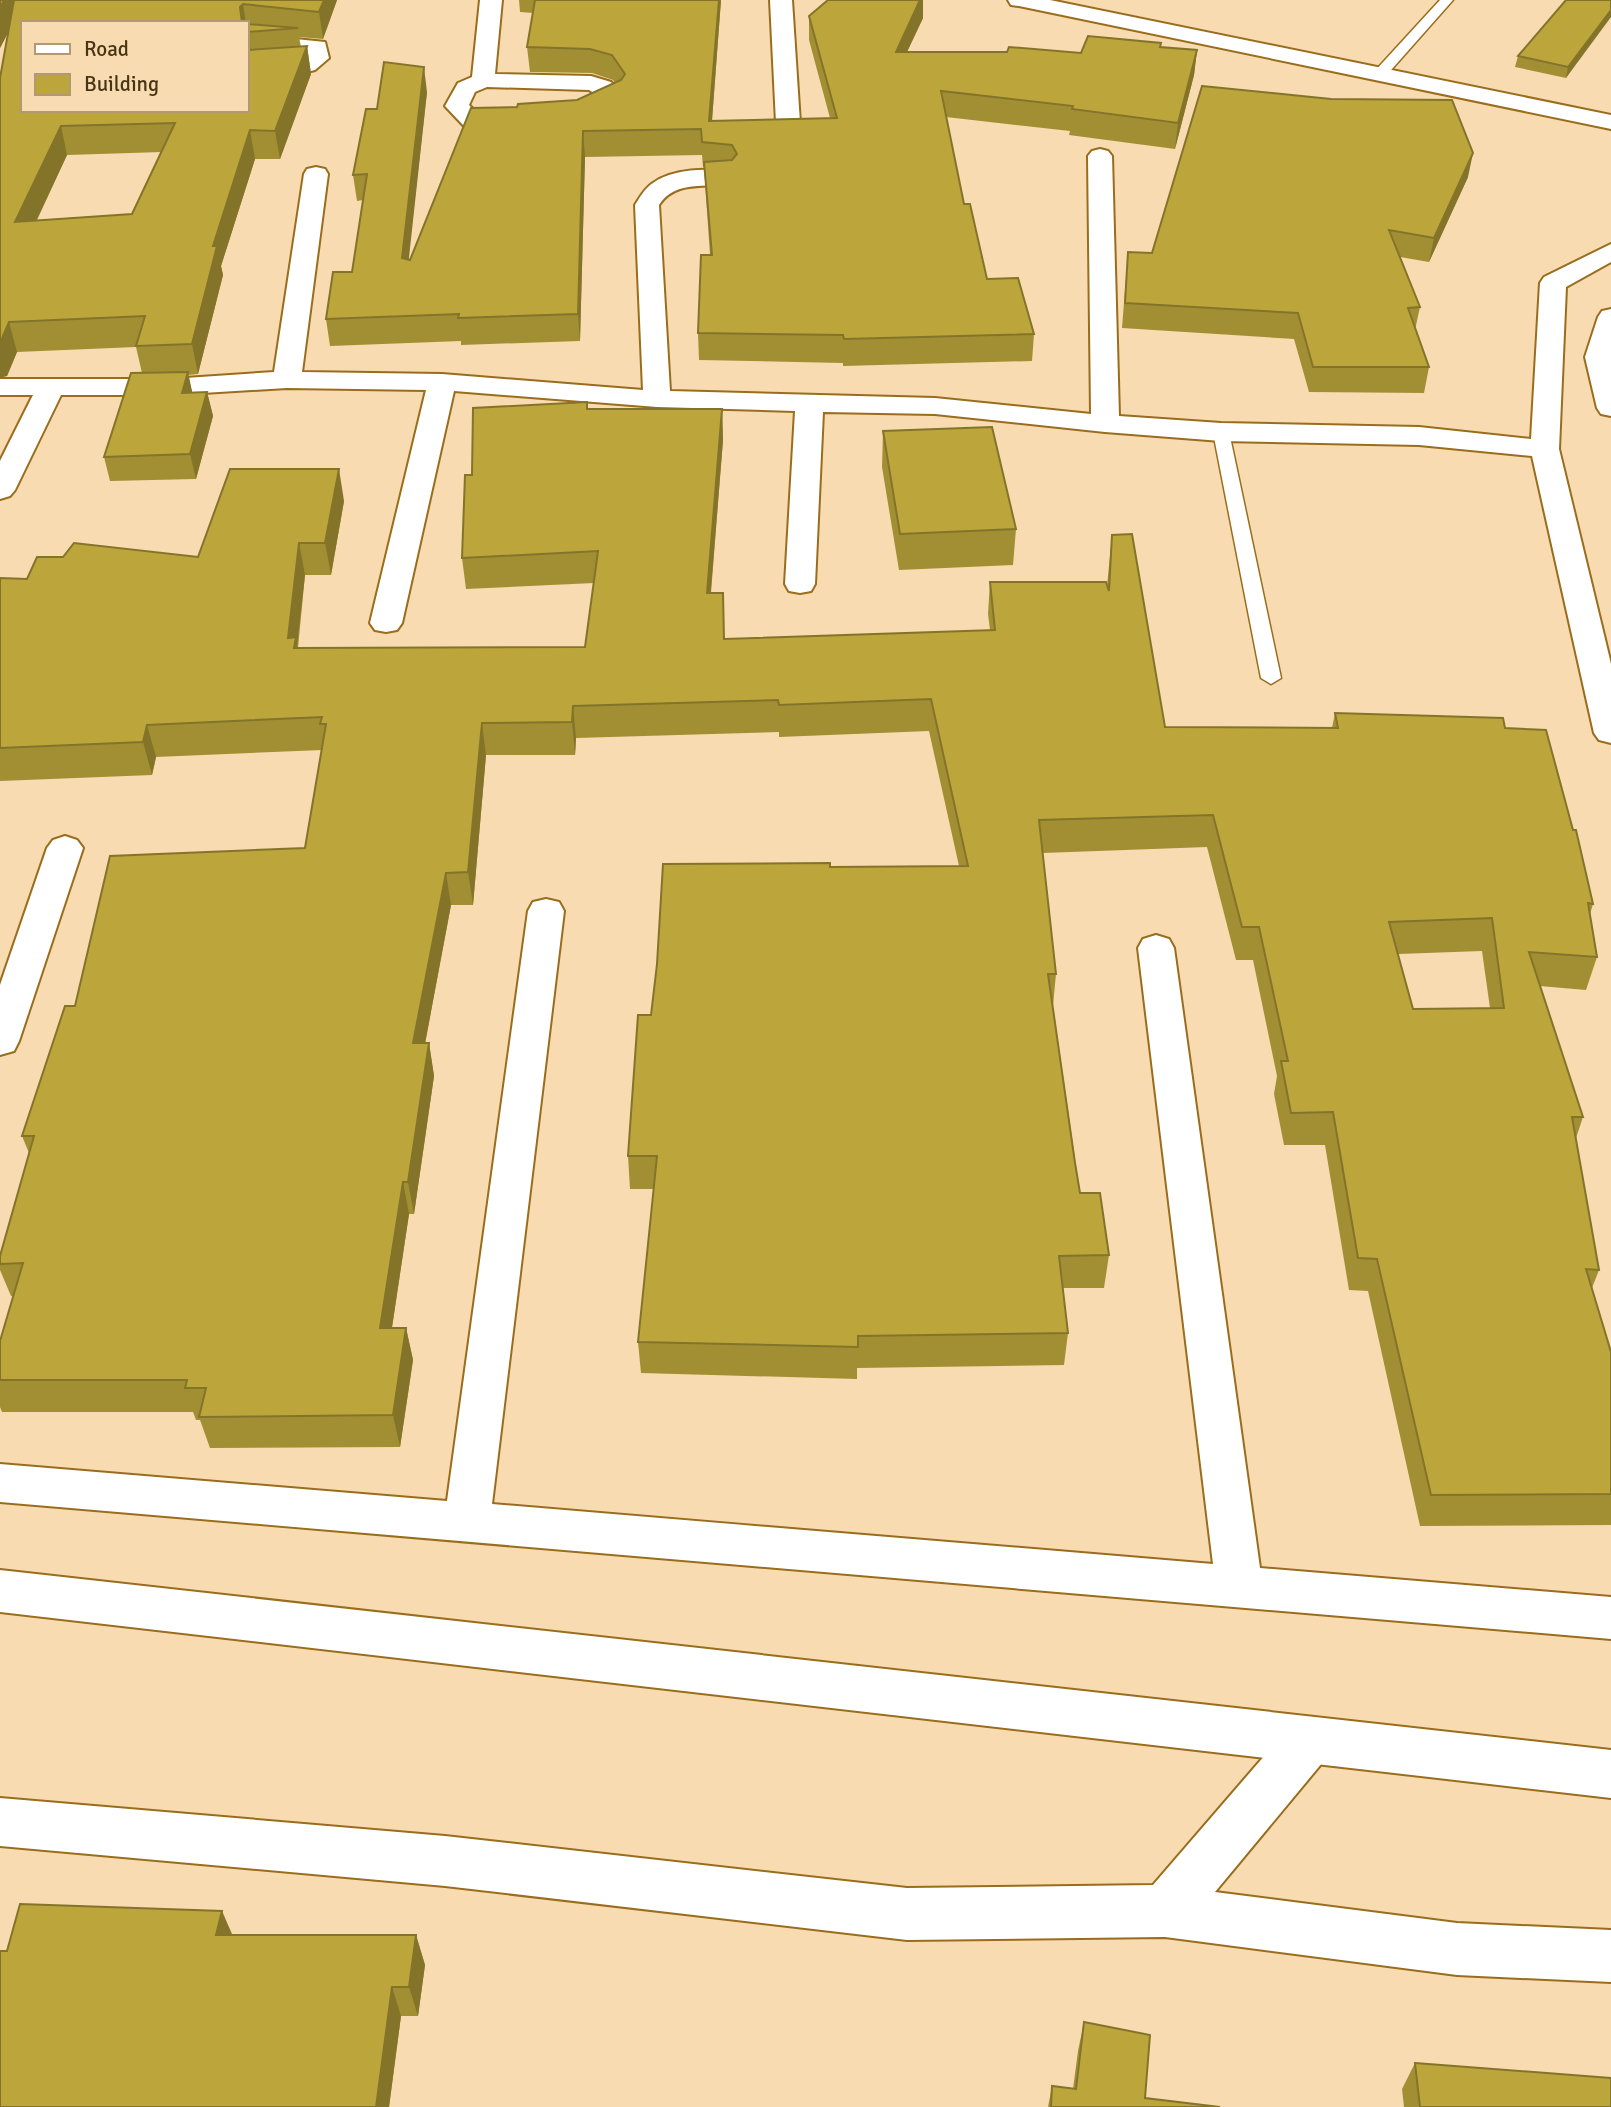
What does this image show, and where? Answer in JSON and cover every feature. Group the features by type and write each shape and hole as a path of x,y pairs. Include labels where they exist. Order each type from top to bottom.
{"street":[{"path":"483,80 491,0"},
{"path":"781,0 788,123"},
{"path":"1019,0 1611,122"},
{"path":"248,41 317,47 318,58 307,65 248,69"},
{"path":"483,80 591,83 603,87 613,98 579,116 471,120 457,106 466,88 483,80"},
{"path":"1100,156 1105,424"},
{"path":"287,380 316,174"},
{"path":"657,399 647,205 653,191 675,180 723,178"},
{"path":"1611,251 1553,283 1545,449 1611,733"},
{"path":"1611,317 1600,357 1611,408"},
{"path":"0,387 170,387 287,380 442,382 657,399 935,406 1105,424 1221,432 1419,436 1545,449"},
{"path":"386,623 442,382"},
{"path":"0,490 51,387"},
{"path":"800,584 809,403"},
{"path":"0,1041 65,848"},
{"path":"467,1522 546,911"},
{"path":"1156,947 1239,1587"},
{"path":"0,1483 1611,1618"},
{"path":"0,1591 1611,1774"},
{"path":"1165,1911 1309,1741"},
{"path":"0,1822 445,1861 907,1914 1165,1911 1457,1949 1611,1956"}],"lane":[{"path":"1379,75 1447,0"},
{"path":"1221,432 1270,678"}],"building":[{"path":"14,0 324,0 319,12 243,4 240,7 242,21 21,21 21,112 248,112 248,50 307,46 275,131 250,130 213,246 217,246 192,344 136,346 145,316 9,322 0,343 0,78","holes":["175,123 132,214 15,222 61,126"]},
{"path":"535,0 719,0 709,121 837,118 809,16 828,0 920,0 896,52 1007,52 1009,47 1081,53 1088,36 1161,43 1160,47 1197,50 1178,123 1072,109 1073,106 941,91 964,204 970,204 987,279 1018,278 1034,334 844,339 843,335 698,333 701,255 712,255 704,162 732,160 737,154 732,145 702,142 701,129 583,131 578,314 458,318 459,314 326,319 333,272 352,272 367,174 353,175 366,109 377,109 384,62 424,67 402,258 410,260 471,108 517,107 518,104 577,100 621,80 625,74 612,55 590,49 527,47"},
{"path":"1566,0 1611,0 1611,10 1568,67 1518,56"},
{"path":"248,24 298,28 248,32"},
{"path":"1202,86 1331,99 1452,100 1473,153 1434,238 1389,230 1420,307 1408,308 1429,367 1313,367 1298,313 1125,303 1128,252 1152,253"},
{"path":"188,372 182,393 207,392 190,454 104,457 131,373"},
{"path":"587,402 587,409 722,409 707,593 723,593 724,639 995,630 990,582 1106,582 1109,591 1112,535 1132,534 1165,727 1338,728 1335,713 1503,718 1505,728 1546,730 1573,830 1576,830 1593,904 1588,903 1597,957 1529,952 1583,1117 1572,1117 1599,1270 1586,1269 1611,1352 1611,1494 1431,1495 1377,1259 1358,1258 1333,1112 1291,1113 1281,1061 1288,1061 1259,927 1242,927 1213,815 1039,820 1056,974 1048,974 1075,1163 1080,1193 1100,1193 1109,1255 1059,1256 1068,1333 858,1336 858,1347 638,1342 657,1156 628,1156 638,1015 651,1015 663,864 968,866 931,699 779,705 778,700 573,706 572,722 482,723 468,872 446,873 413,1043 429,1043 408,1182 403,1182 380,1328 406,1328 393,1415 199,1417 206,1388 185,1388 187,1380 0,1380 0,1341 23,1263 0,1264 34,1136 22,1136 65,1006 75,1006 110,856 305,848 326,724 320,724 322,717 147,725 143,742 0,748 0,578 27,579 37,557 63,557 74,543 198,557 230,469 339,469 325,543 299,543 288,638 296,637 294,648 585,647 598,551 462,558 465,475 472,475 473,408","holes":["1492,918 1504,1008 1413,1009 1389,922"]},
{"path":"992,427 1016,529 900,534 883,431"},
{"path":"20,1904 222,1911 216,1935 416,1935 409,1987 392,1987 376,2107 0,2107 0,1951 7,1951"},
{"path":"1084,2022 1150,2035 1145,2098 1220,2107 1051,2107 1052,2086 1076,2089"},
{"path":"1415,2063 1611,2078 1611,2107 1420,2107"}]}
